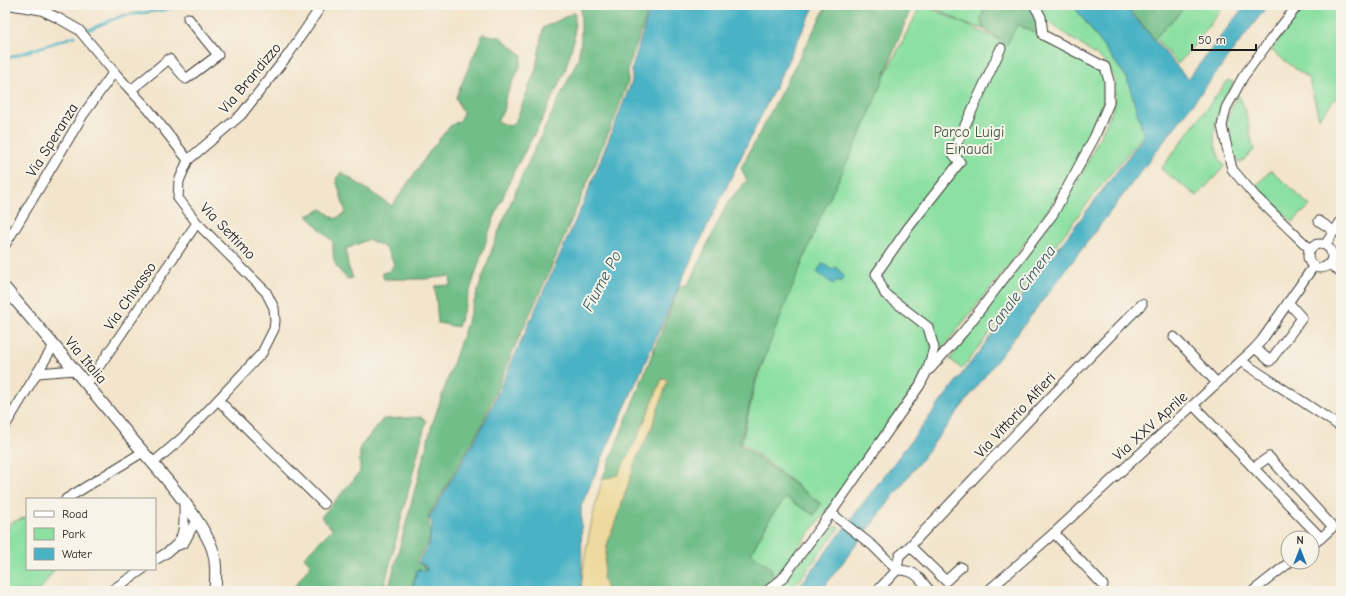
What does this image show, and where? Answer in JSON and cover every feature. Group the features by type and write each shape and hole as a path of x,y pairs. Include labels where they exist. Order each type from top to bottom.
{"street":[{"path":"11,5 41,10 79,30 114,72 149,110 188,160"},
{"name":"Via Brandizzo","path":"188,160 241,115 288,55 322,5"},
{"path":"927,371 964,331 1053,214 1094,138 1109,103 1109,80 1105,67 1043,35 1041,17 1034,5"},
{"path":"1298,5 1243,77 1226,108 1222,126 1232,169 1255,196 1310,249"},
{"path":"131,90 169,59 186,79 218,55 188,18"},
{"path":"767,591 782,579 831,513 920,385 927,371 934,348 928,327 885,294 876,274 908,228 960,162 953,154 955,147 1001,48"},
{"name":"Via Speranza","path":"5,245 83,115 114,72"},
{"name":"Via Settimo","path":"153,463 182,438 262,353 274,329 275,321 274,308 266,292 197,223 178,198 179,181 188,160"},
{"path":"1319,221 1334,231"},
{"path":"1325,245 1341,221"},
{"name":"Via Chivasso","path":"87,384 197,223"},
{"path":"1318,244 1325,245 1329,248 1332,254 1332,260 1326,267 1320,269 1313,267 1308,260 1310,249 1318,244"},
{"path":"1329,264 1341,272"},
{"name":"Via XXV Aprile","path":"988,591 1054,533 1255,348 1313,267"},
{"name":"Via Italia","path":"5,288 153,463"},
{"path":"1255,348 1270,361 1302,318 1288,302"},
{"name":"Via Vittorio Alfieri","path":"877,591 896,570 899,556 1003,449 1061,385 1142,304"},
{"path":"1174,337 1218,383"},
{"path":"5,426 54,345"},
{"path":"1241,361 1341,428"},
{"path":"37,373 75,370"},
{"path":"218,400 324,504"},
{"path":"1193,405 1253,468 1321,538 1333,527 1269,457 1253,468"},
{"path":"68,498 143,452"},
{"path":"153,463 184,502 211,544 216,573 215,591"},
{"path":"1287,503 1300,491"},
{"path":"156,559 175,546 179,541 183,529 184,502"},
{"path":"831,513 867,541 896,570 907,570 915,574 930,591"},
{"path":"175,546 180,546 184,543 192,528 198,523"},
{"path":"1054,533 1103,585"},
{"path":"910,546 946,580 961,567"},
{"path":"111,591 141,570"},
{"path":"1253,591 1280,570"}],"green space":[{"path":"581,5 648,5 645,21 628,68 628,82 615,117 548,275 515,346 482,425 428,517 430,535 427,545 417,562 426,568 426,570 417,570 411,591 388,591 432,425 496,238 522,176 578,59 581,41"},
{"path":"827,5 912,5 864,127 821,216 756,378 740,444 821,504 814,515 786,498 772,515 751,553 771,568 774,579 758,591 607,591 603,577 607,545 636,459 650,432 667,380 662,379 641,430 618,476 602,480 679,287 688,284 728,202 747,180 741,168"},
{"name":"Parco Luigi Einaudi","path":"921,5 924,5 1001,41 1017,24 1103,68 1108,88 1104,110 1058,196 1010,264 923,372 915,387 838,496 774,579 771,568 751,553 772,515 786,498 814,515 821,504 742,443 754,388 795,273 857,130"},
{"path":"929,5 981,5 985,8 981,18 983,29 966,24"},
{"path":"981,5 1032,5 1039,17 1039,34 1017,25 1007,45 983,29 981,18 985,8"},
{"path":"1037,5 1073,5 1127,78 1144,134 1099,188 962,369 950,359 1066,201 1089,159 1114,107 1115,81 1108,64 1047,21"},
{"path":"1126,5 1187,5 1154,39"},
{"path":"1187,5 1224,5 1200,38 1178,64 1155,38"},
{"path":"1305,5 1341,5 1341,92 1319,118 1309,79 1271,50"},
{"path":"575,12 574,40 565,71 541,122 514,171 492,223 458,327 438,323 435,286 451,285 450,276 425,279 384,279 382,273 390,271 394,264 387,250 377,243 367,240 346,249 348,266 353,278 348,279 339,270 335,263 333,242 307,216 322,209 335,219 346,213 336,179 341,172 392,206 432,148 450,126 461,120 463,113 456,97 483,34 500,37 522,55 520,67 505,99 505,108 497,121 509,126 515,123 536,69 543,28"},
{"path":"1228,80 1234,83 1218,114 1215,134 1215,145 1224,167 1197,196 1161,169"},
{"path":"1238,95 1246,113 1254,150 1239,164 1227,138 1229,116"},
{"path":"1271,170 1310,206 1292,222 1256,186"},
{"path":"422,417 426,421 383,591 291,591 311,565 304,557 332,529 321,517 360,472 360,447 383,419"},
{"path":"26,517 26,570 54,570 39,591 5,591 5,528 10,523"},
{"path":"828,525 832,528 837,526 839,528 797,583 789,591 769,591 784,579"}],"sand":[{"path":"662,379 668,380 650,432 636,459 607,545 603,577 607,591 581,591 589,535 602,480 618,475 641,430"}],"water":[{"name":"Fiume Po","path":"651,5 815,5 688,266 581,506 581,591 412,591 417,570 427,571 426,567 419,562 429,544 432,523 429,518 483,426 585,199 632,81 632,68"},
{"path":"1073,5 1124,5 1188,79 1245,5 1268,5 821,591 796,591 1144,136 1127,78"},
{"path":"823,263 832,270 835,267 842,273 843,278 840,282 837,280 833,284 817,272"}],"waterway":[{"path":"88,30 121,16 164,10 179,5"},
{"path":"5,59 75,36"}],"water label":[{"name":"Canale Cimena","path":"1021,289"}]}
